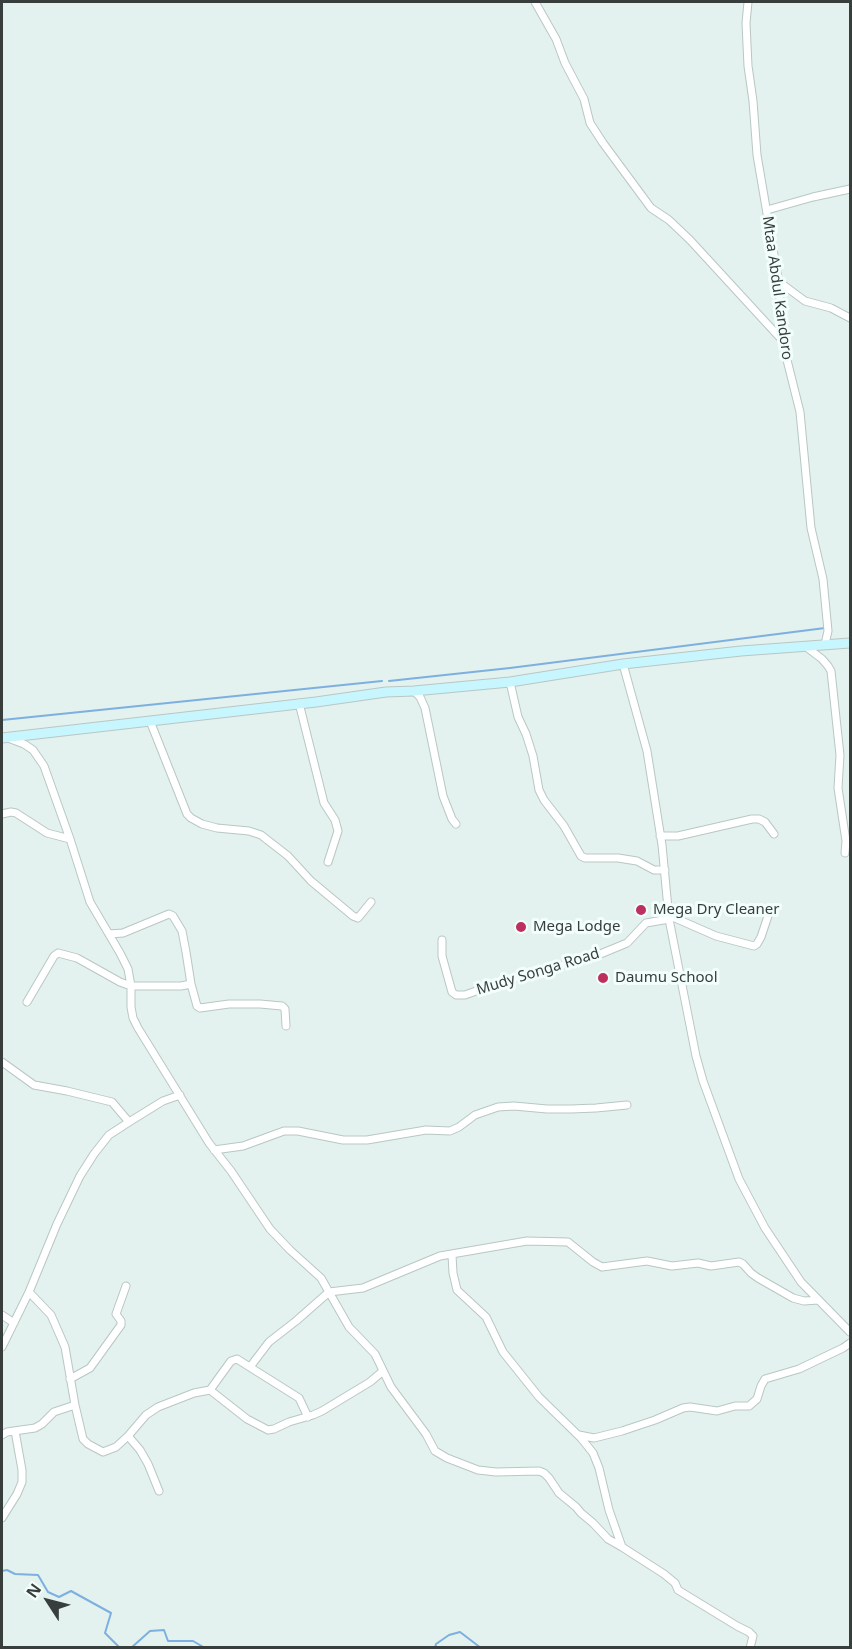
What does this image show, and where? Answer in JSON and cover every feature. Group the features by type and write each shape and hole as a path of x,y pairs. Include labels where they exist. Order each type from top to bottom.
{"main road":[{"path":"5,738 386,692 414,692 510,682 623,664 850,642"}],"street":[{"path":"535,2 556,39 565,63 584,99 590,123 603,143 651,208 669,220 690,240 782,340"},
{"name":"Mtaa Abdul Kandoro","path":"748,2 746,23 748,66 757,155 778,281 782,340 800,412 811,528 823,579 828,631 825,644"},
{"path":"767,210 850,189"},
{"path":"778,281 805,301 831,308 850,318"},
{"path":"806,646 828,666 831,672 840,755 838,788 846,841 845,853"},
{"path":"623,664 647,751 663,845 669,917 702,1081 739,1179 765,1228 801,1282 850,1332"},
{"path":"510,682 518,717 533,756 539,790 581,856 637,861 654,870 665,870"},
{"path":"414,692 420,697 425,708 443,796 456,824"},
{"path":"299,703 324,803 335,820 338,831 328,862"},
{"path":"150,721 187,814 191,818 217,828 249,831 261,835 288,856 311,881 353,916 358,918 371,902"},
{"path":"5,738 24,744 33,750 44,766 90,902 128,969 133,1018 196,1125 231,1171 270,1229 321,1278 349,1327 375,1354 391,1387 426,1434 432,1447 441,1455 478,1470 544,1473 565,1499 608,1539 663,1574 675,1583 678,1590 749,1632 753,1636 750,1647"},
{"path":"2,814 16,813 47,833 70,839"},
{"path":"660,836 678,836 759,819 765,822 774,834"},
{"path":"669,917 716,936 754,946 761,937 771,910"},
{"path":"109,934 123,933 169,914 173,916 182,931 197,1006 200,1008 229,1004 282,1006 285,1009 286,1026"},
{"name":"Mudy Songa Road","path":"442,940 442,956 452,992 456,995 465,995 504,981 593,957 627,943 646,923 669,917"},
{"path":"27,1002 58,953 77,958 131,986 191,984"},
{"path":"2,1062 34,1085 112,1102 129,1122"},
{"path":"163,1101 173,1086"},
{"path":"2,1347 29,1292 57,1224 80,1176 94,1154 110,1135 163,1101 180,1095"},
{"path":"214,1150 243,1146 284,1131 298,1131 342,1140 367,1140 426,1130 450,1131 475,1115 498,1107 580,1109 627,1104"},
{"path":"249,1367 269,1342 329,1292 363,1288 431,1259 527,1241 568,1242 593,1262 602,1266 647,1261 672,1266 698,1263 711,1266 739,1262 751,1273 793,1298 804,1301 818,1300"},
{"path":"452,1255 457,1290 486,1317 502,1352 539,1396 593,1453 622,1547"},
{"path":"70,1379 90,1368 121,1325 116,1314 126,1286"},
{"path":"29,1292 51,1315 65,1347 83,1438 103,1452 117,1447 147,1415 158,1407 194,1393 210,1390 234,1359 299,1398 308,1417"},
{"path":"2,1315 14,1323"},
{"path":"577,1434 590,1438 603,1436 656,1420 683,1408 717,1411 735,1406 749,1406 757,1399 765,1379 799,1368 850,1343"},
{"path":"210,1390 248,1419 268,1430 322,1411 383,1371"},
{"path":"2,1435 7,1432 35,1428 54,1412 75,1405"},
{"path":"2,1518 22,1482 15,1431"},
{"path":"128,1436 148,1464 159,1491"}],"waterway":[{"path":"389,681 825,628"},
{"path":"2,720 382,681"},
{"path":"2,1571 38,1575 48,1592 59,1597 71,1591 111,1613 105,1633 120,1648"},
{"path":"131,1648 150,1631 164,1630 168,1641 193,1641 205,1648"},
{"path":"435,1648 436,1644 449,1635 460,1632 481,1648"}],"place":[{"name":"Mega Dry Cleaner","path":"641,910"},
{"name":"Mega Lodge","path":"521,927"},
{"name":"Daumu School","path":"603,978"}]}
